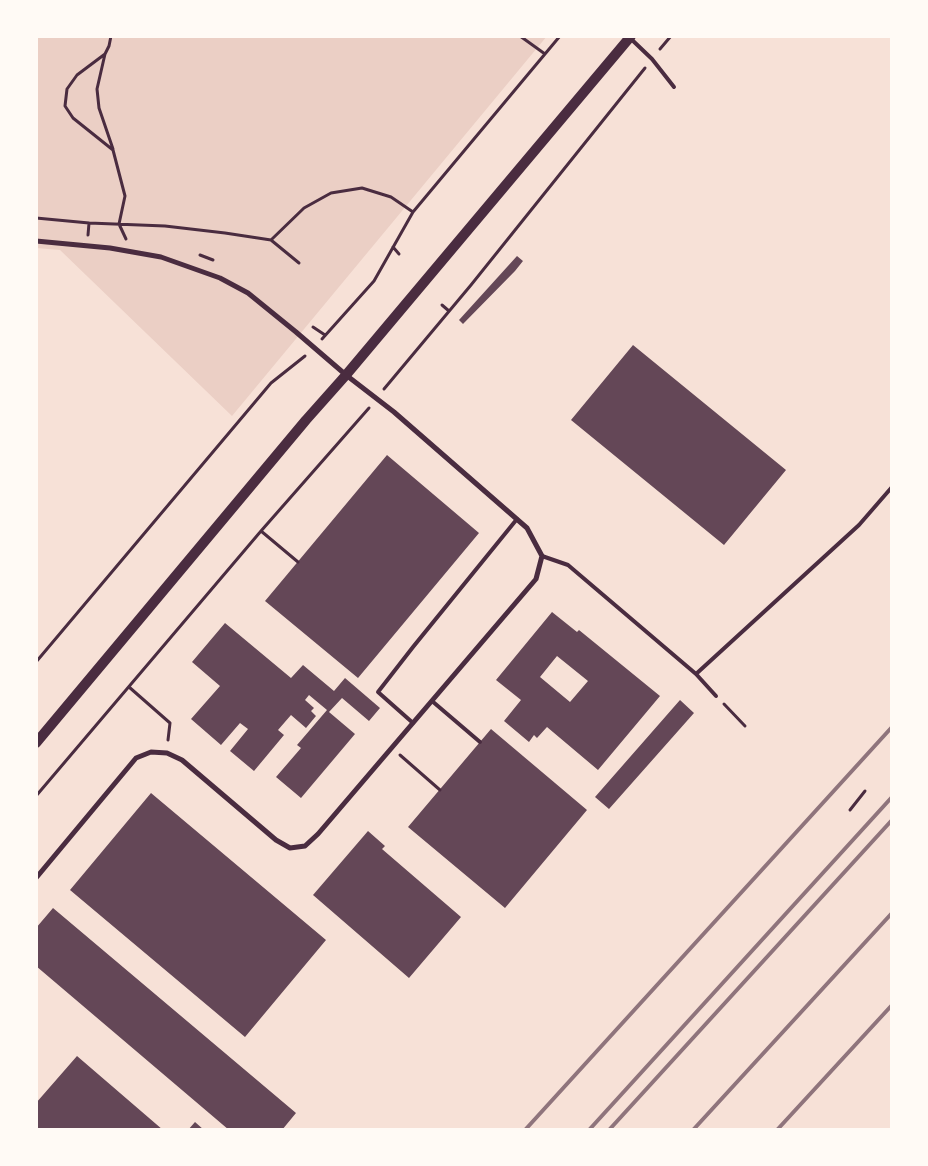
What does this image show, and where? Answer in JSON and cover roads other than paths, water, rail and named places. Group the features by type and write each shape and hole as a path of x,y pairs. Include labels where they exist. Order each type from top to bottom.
{"main road":[{"path":"36,743 630,37"}],"street":[{"path":"36,241 110,248 161,257 220,278 248,293 290,326 346,375 394,412 517,519 527,528 542,556 536,579 318,834 305,846 290,848 276,840 182,760 167,753 151,752 136,758 36,878"}],"lane":[{"path":"630,37 652,59 674,87"},
{"path":"696,674 859,526 892,487"},
{"path":"413,723 378,692 517,519"},
{"path":"542,556 568,565 696,674 716,696"},
{"path":"432,701 480,742"}],"railway":[{"path":"525,1130 892,727"},
{"path":"589,1130 892,797"},
{"path":"609,1130 892,820"},
{"path":"693,1130 892,913"},
{"path":"777,1130 892,1005"}]}
